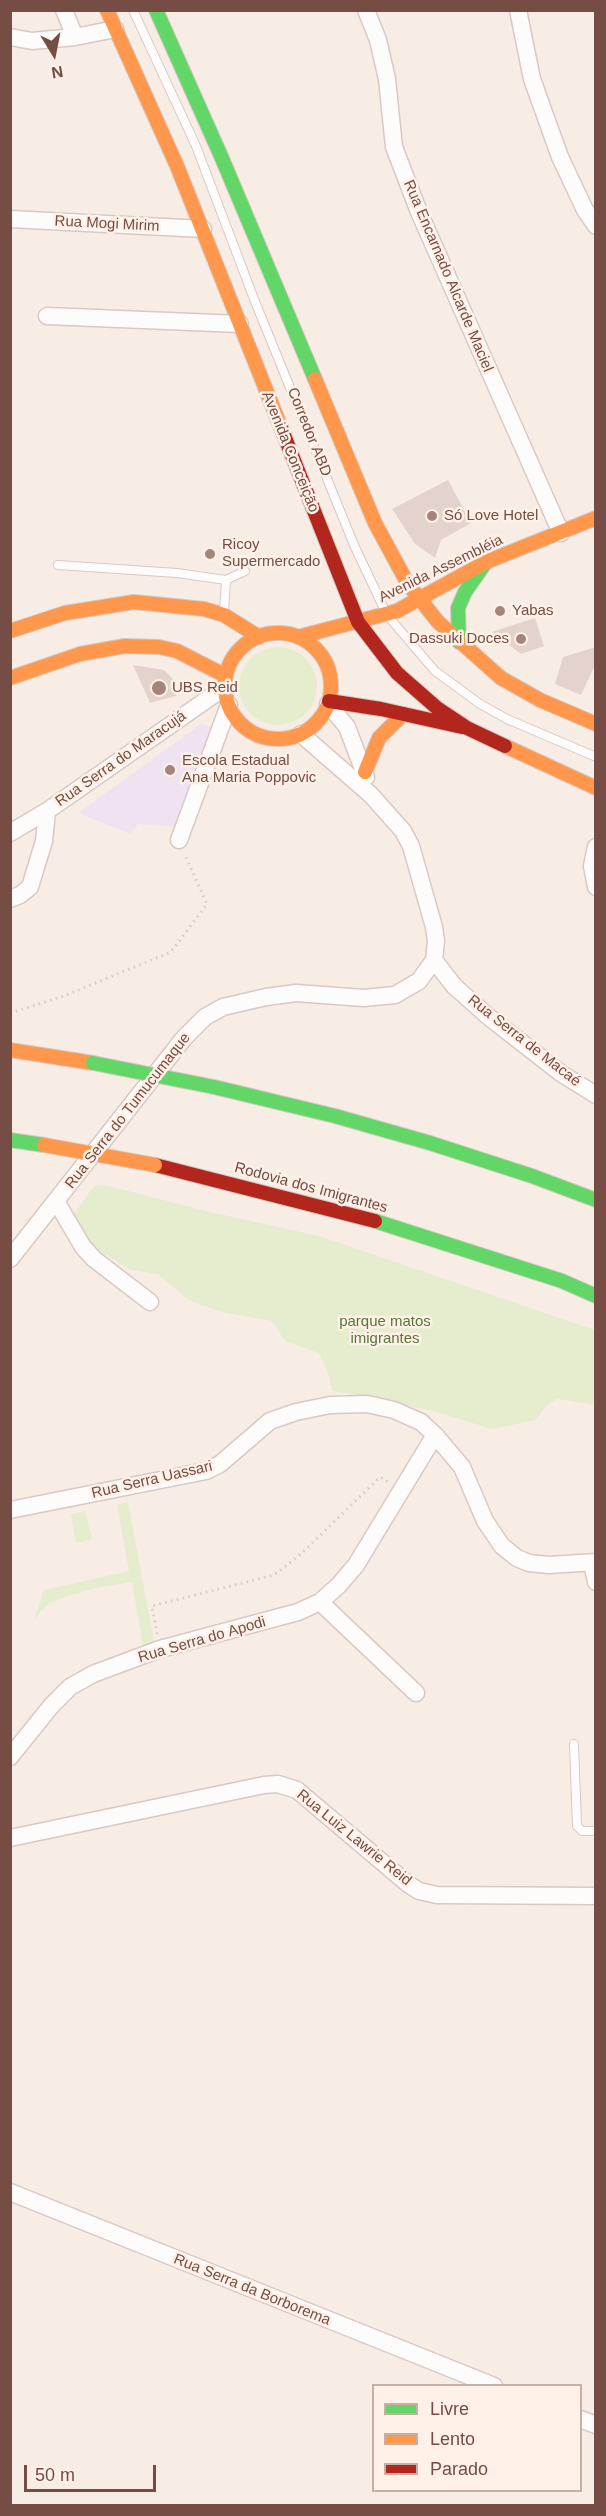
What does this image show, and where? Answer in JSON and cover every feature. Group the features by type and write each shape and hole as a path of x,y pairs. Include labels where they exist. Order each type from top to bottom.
{"main road":[{"name":"Avenida Conceição","path":"107,10 203,229 358,622 387,661 415,691 467,728 596,788"},
{"path":"156,10 221,156 375,523 408,584 459,642 510,684 540,700 596,724"},
{"name":"Avenida Assembléia","path":"298,637 387,615 420,600 486,562 596,518"},
{"path":"459,642 458,608 465,592 486,562"},
{"path":"10,631 65,613 134,602 182,605 224,615 259,637"},
{"path":"285,634 298,637 311,645 326,663 331,686 329,703 322,716 301,734 274,739 261,736 239,722 229,705 225,681 232,660 244,646 259,637 285,634"},
{"path":"10,678 80,654 125,646 159,647 177,651 225,681"},
{"path":"329,703 403,714 467,728"},
{"path":"365,772 379,738 403,714"},
{"path":"10,1050 93,1063 214,1087 335,1116 430,1143 532,1176 596,1200"},
{"name":"Rodovia dos Imigrantes","path":"10,1140 155,1165 333,1209 406,1230 562,1281 596,1296"}],"street":[{"path":"64,10 75,37"},
{"name":"Rua Encarnado Alcarde Maciel","path":"366,10 378,40 387,79 394,147 419,212 561,533"},
{"path":"518,10 532,79 560,157 585,210 596,226"},
{"path":"10,37 32,40 75,37 115,29"},
{"name":"Rua Mogi Mirim","path":"10,219 203,229"},
{"path":"47,316 240,324"},
{"name":"Rua Serra do Maracujá","path":"10,834 47,811 225,681"},
{"path":"329,703 346,727 372,795"},
{"path":"179,840 229,705"},
{"path":"301,734 372,795 394,818 411,846 434,927 436,941 434,960"},
{"name":"Rua Serra do Maracujá","path":"10,899 30,887 44,841 47,811"},
{"path":"596,848 592,866 596,887"},
{"name":"Rua Serra de Macaé","path":"434,960 454,986 490,1018 562,1074 596,1095"},
{"name":"Rua Serra do Tumucumaque","path":"10,1259 184,1038 206,1017 223,1007 243,1001 296,993 364,998 395,995 419,981 434,960"},
{"path":"56,1202 83,1247 94,1259 150,1302"},
{"name":"Rua Serra Uassari","path":"10,1510 206,1471 220,1464 270,1421 296,1412 330,1405 367,1404 394,1410 421,1422 435,1434 462,1467 485,1521 502,1546 517,1558 529,1563 549,1565 594,1562"},
{"name":"Rua Serra do Apodi","path":"10,1757 35,1724 70,1687 93,1674 160,1649 298,1612 320,1602 356,1565 435,1434"},
{"path":"594,1562 596,1582"},
{"path":"320,1602 416,1693"},
{"name":"Rua Luiz Lawrie Reid","path":"10,1838 278,1784 297,1790 399,1877 419,1891 437,1895 596,1896"},
{"name":"Rua Serra da Borborema","path":"10,2192 491,2384"}],"lane":[{"name":"Corredor ABD","path":"134,10 196,146 254,299 354,545 387,615 435,671 480,704 507,719 596,757"},
{"path":"58,565 177,573 226,580 245,571"},
{"path":"224,615 226,580"},
{"path":"574,1744 578,1826 582,1831 596,1831"}],"path":[{"path":"10,1013 64,996 171,952 207,904 179,840"},
{"path":"160,1649 152,1606 274,1575 302,1553 380,1477 403,1490"}],"shaded area":[{"name":"Escola Estadual Ana Maria Poppovic","path":"201,724 213,727 188,828 138,824 130,834 78,813"}],"green space":[{"path":"278,647 293,650 310,664 317,686 314,701 300,718 278,725 263,722 246,708 239,686 242,671 256,654"},
{"name":"parque matos imigrantes","path":"105,1185 210,1212 319,1236 595,1330 595,1405 557,1399 546,1406 536,1420 492,1429 383,1399 332,1391 329,1376 319,1353 285,1341 272,1321 221,1312 188,1300 158,1274 131,1270 82,1240 74,1214 94,1186"},
{"path":"128,1502 154,1642 143,1646 132,1582 91,1589 50,1602 34,1619 44,1590 129,1571 117,1505"},
{"path":"85,1511 92,1539 76,1543 71,1514"}],"building":[{"name":"Só Love Hotel","path":"448,480 471,523 441,540 435,558 415,544 392,509"},
{"name":"Dassuki Doces","path":"535,618 544,646 521,654 492,632"},
{"path":"596,647 596,663 581,695 555,684 563,657"},
{"name":"UBS Reid","path":"133,665 164,670 174,680 176,696 150,703"}],"traffic: fast":[{"path":"156,10 221,156 315,379"},
{"path":"459,642 458,608 465,592 486,562"},
{"path":"93,1063 214,1087"},
{"path":"214,1087 335,1116 430,1143 532,1176 596,1200"},
{"path":"10,1140 44,1145"},
{"path":"375,1221 562,1281 596,1296"}],"traffic: slow":[{"path":"107,10 177,166 282,430"},
{"path":"315,379 375,523 408,584 438,622 501,678 540,700 596,724"},
{"path":"298,637 397,611 486,562 596,518"},
{"path":"10,631 65,613 134,602 204,609 224,615 259,637"},
{"path":"278,633 298,637 315,649 327,666 331,686 327,706 315,723 298,735 278,739 258,735 241,723 229,706 225,686 229,666 241,649 258,637 278,633"},
{"path":"10,678 80,654 125,646 159,647 177,651 226,676"},
{"path":"365,772 379,738 403,714"},
{"path":"505,746 596,788"},
{"path":"10,1050 93,1063"},
{"path":"44,1145 155,1165"}],"traffic: jam":[{"path":"282,430 358,622 397,673 437,708 467,728 505,746"},
{"path":"329,701 381,709 462,727"},
{"path":"155,1165 375,1221"}],"place":[{"name":"Só Love Hotel","path":"432,516"},
{"name":"Ricoy Supermercado","path":"210,554"},
{"name":"Yabas","path":"500,611"},
{"name":"Dassuki Doces","path":"521,639"},
{"name":"UBS Reid","path":"159,688"},
{"name":"Escola Estadual Ana Maria Poppovic","path":"170,770"}]}
